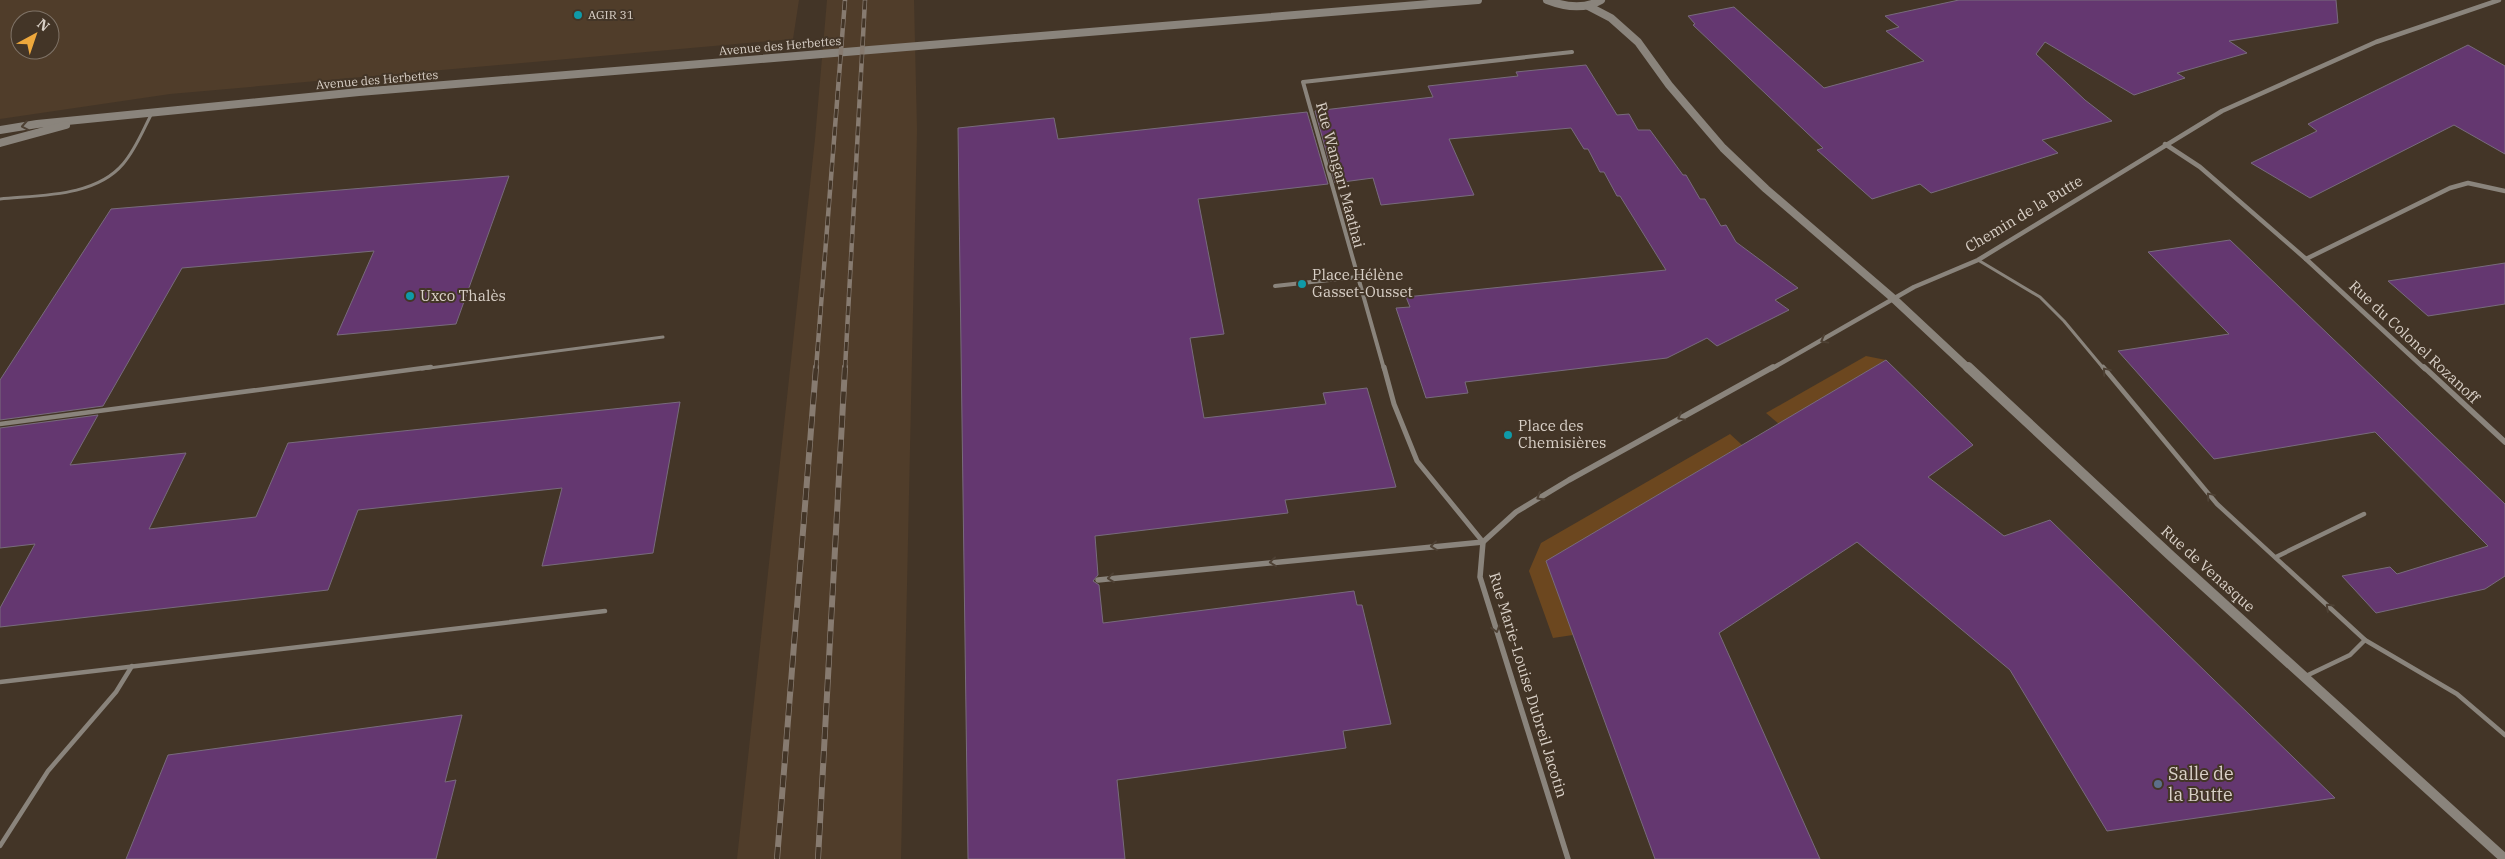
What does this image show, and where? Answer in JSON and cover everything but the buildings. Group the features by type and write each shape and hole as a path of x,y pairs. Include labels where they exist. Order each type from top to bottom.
{"street":[{"name":"Avenue des Herbettes","path":"0,130 38,124 359,92 1478,0"},
{"path":"1547,0 1563,6 1588,6 1601,0"},
{"name":"Chemin de la Butte","path":"1483,542 1516,512 1562,484 1867,316 1894,299 1958,266 1978,260 2165,144 2222,111 2376,42 2499,0"},
{"path":"1588,6 1610,18 1638,42 1675,92 1723,148 1894,299"},
{"name":"Rue Wangari Maathai","path":"1483,542 1417,461 1394,404 1302,82 1572,52"},
{"name":"Avenue des Herbettes","path":"0,143 86,120"},
{"name":"Rue du Colonel Rozanoff","path":"2165,144 2200,167 2306,259 2505,442"},
{"path":"2306,259 2450,188 2468,183 2505,191"},
{"path":"1275,286 1357,277"},
{"name":"Rue de Venasque","path":"1894,299 2304,677 2505,859"},
{"path":"1098,580 1483,542"},
{"name":"Rue Marie-Louise Dubreil Jacotin","path":"1483,542 1480,576 1568,859"}],"lane":[{"path":"0,199 66,192 106,179 123,165 152,112"},
{"path":"1978,260 2040,297 2064,320 2217,504 2365,640 2457,694 2505,735"},
{"path":"0,424 663,337"},
{"path":"2276,557 2364,514"},
{"path":"0,682 605,611"},
{"path":"2304,677 2350,655 2365,640"},
{"path":"0,846 48,771 116,692 132,666"}],"shaded area":[{"path":"0,0 799,0 793,39 170,94 0,119"},
{"path":"827,0 914,0 917,130 901,859 737,859 815,139"},
{"path":"1866,356 1886,360 1779,424 1766,413"},
{"path":"1730,434 1742,445 1547,561 1573,635 1553,638 1529,571 1541,543"}],"railway":[{"path":"816,369 845,0"},
{"path":"845,369 865,0"},
{"path":"777,859 816,367"},
{"path":"818,859 845,367"}],"place":[{"name":"AGIR 31","path":"578,15"},
{"name":"Place Hélène Gasset-Ousset","path":"1302,284"},
{"name":"Uxco Thalès","path":"410,296"},
{"name":"Place des Chemisières","path":"1508,435"},
{"name":"Salle de la Butte","path":"2158,784"}]}
